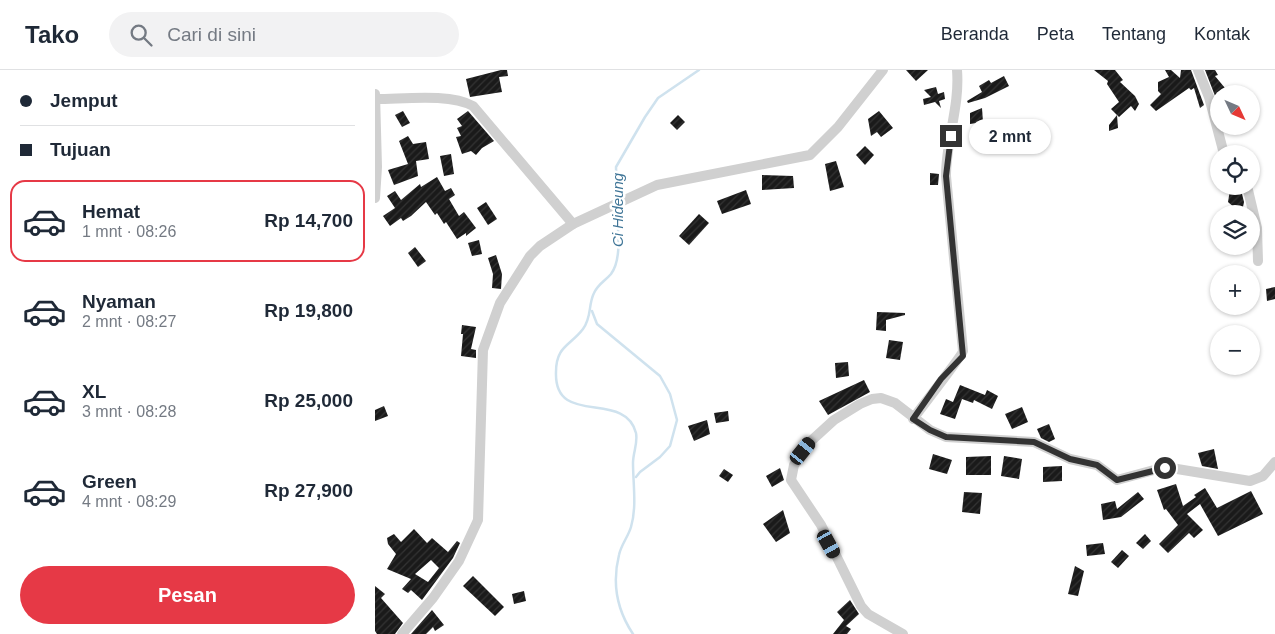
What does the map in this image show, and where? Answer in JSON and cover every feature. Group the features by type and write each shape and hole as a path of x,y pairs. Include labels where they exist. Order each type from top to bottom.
{"street":[{"path":"403,634 433,598 459,561 478,520 483,350 500,303 523,264 540,246 573,224 657,185 810,154 838,127 883,70"},
{"path":"913,419 941,379 963,356 946,170 957,98 957,70"},
{"path":"1198,70 1209,97 1222,145"},
{"path":"375,198 377,167 376,96 447,99 466,102 473,106 573,224"},
{"path":"1249,195 1257,228 1258,261"},
{"path":"903,634 868,614 861,606 821,526 794,487 791,475 794,465 811,441 833,420 860,404 872,399 888,400 930,430 946,437 1034,442 1070,459 1097,465 1117,480 1165,468 1250,481 1263,476 1275,462"}],"building":[{"path":"507,70 508,76 499,77 502,92 470,97 466,79"},
{"path":"906,70 928,70 916,81"},
{"path":"1094,70 1115,70 1123,80 1120,82 1135,96 1139,104 1135,111 1131,106 1119,117 1111,109 1119,102 1107,84 1108,81"},
{"path":"1165,70 1171,70 1180,78 1181,70 1191,70 1204,105 1200,108 1194,88 1191,90 1189,88 1156,111 1150,105 1161,94 1158,91 1158,82 1169,77"},
{"path":"1205,70 1215,70 1218,75 1215,76 1222,85 1211,85"},
{"path":"1004,76 1009,86 985,98 968,103 967,101 982,92 979,86 989,80 991,83"},
{"path":"936,87 938,94 944,92 945,99 939,101 941,108 935,102 924,105 923,99 931,97 924,90"},
{"path":"982,108 983,122 970,124 970,113"},
{"path":"403,111 410,123 402,127 395,115"},
{"path":"468,111 494,141 482,148 476,155 471,151 462,154 456,137 461,136 457,128 462,126 457,119"},
{"path":"879,111 893,128 881,137 877,132 871,136 868,119"},
{"path":"678,115 685,122 677,130 670,123"},
{"path":"1117,115 1118,128 1109,131 1109,125"},
{"path":"408,136 413,144 426,142 429,159 416,161 418,176 394,185 388,170 408,164 399,141"},
{"path":"865,146 874,155 865,165 856,155"},
{"path":"451,154 454,174 444,176 440,156"},
{"path":"836,161 844,187 830,191 825,164"},
{"path":"930,173 939,174 938,185 930,185"},
{"path":"762,175 793,176 794,188 762,190"},
{"path":"437,177 445,191 451,188 455,195 449,199 459,216 464,212 476,228 466,236 466,233 457,239 446,222 444,224 437,213 435,215 426,202 411,216 403,221 401,218 390,226 383,216 395,208 387,196 395,191 401,200 420,184 421,187"},
{"path":"746,190 751,204 722,214 717,201"},
{"path":"1229,195 1242,195 1244,202 1243,205 1231,205 1228,202"},
{"path":"486,202 497,219 488,225 477,208"},
{"path":"699,214 709,223 689,245 679,236"},
{"path":"479,240 482,254 472,256 468,243"},
{"path":"415,247 426,261 418,267 408,253"},
{"path":"496,255 502,274 501,289 492,288 493,274 488,258"},
{"path":"1275,287 1275,299 1267,301 1266,289"},
{"path":"877,312 905,313 905,315 886,320 886,331 876,330"},
{"path":"462,325 476,327 471,349 476,350 476,358 461,356"},
{"path":"889,340 903,342 900,360 886,358"},
{"path":"848,362 849,376 836,378 835,363"},
{"path":"864,380 870,392 828,415 819,401"},
{"path":"960,385 985,395 987,390 998,396 992,409 974,400 973,403 962,399 955,419 940,414 946,399 953,402"},
{"path":"384,406 388,416 375,421 375,410"},
{"path":"1022,407 1028,422 1012,429 1005,414"},
{"path":"728,411 729,421 716,423 714,413"},
{"path":"707,420 710,434 694,441 688,426"},
{"path":"1049,424 1055,439 1049,442 1041,438 1037,429"},
{"path":"1214,449 1218,469 1202,466 1198,453"},
{"path":"933,454 952,460 947,474 929,469"},
{"path":"991,456 991,475 966,475 966,457"},
{"path":"1004,456 1022,459 1019,479 1001,476"},
{"path":"1062,466 1062,481 1043,482 1043,467"},
{"path":"780,468 784,480 772,487 766,476"},
{"path":"724,469 733,475 728,482 719,476"},
{"path":"1176,484 1183,506 1196,497 1194,495 1205,488 1217,508 1251,491 1263,514 1218,536 1200,504 1187,514 1203,530 1194,538 1189,533 1168,553 1159,544 1178,525 1166,509 1164,510 1157,490"},
{"path":"964,492 982,493 980,514 962,512"},
{"path":"1138,492 1144,499 1121,517 1103,520 1101,504 1115,501 1117,509"},
{"path":"783,510 790,533 776,542 763,524"},
{"path":"414,529 427,543 432,538 448,552 457,541 460,543 453,558 422,600 411,590 408,593 402,589 411,579 387,569 396,554 388,544 387,538 394,534 401,542","holes":["431,560 439,568 428,582 415,574"]},
{"path":"1145,534 1151,541 1143,549 1136,543"},
{"path":"1103,543 1105,554 1087,556 1086,545"},
{"path":"1122,550 1129,556 1118,568 1111,562"},
{"path":"1075,566 1084,571 1078,596 1068,594"},
{"path":"473,576 504,607 495,616 463,586"},
{"path":"375,586 385,594 381,598 403,623 395,634 377,634 375,631"},
{"path":"524,591 526,601 514,604 512,594"},
{"path":"850,600 859,614 846,626 851,629 847,634 833,634 844,620 837,612"},
{"path":"432,610 444,625 435,631 433,627 426,634 411,634"}],"waterway":[{"name":"Ci Hideung","path":"617,202 616,167 645,117 658,98 699,70"},
{"name":"Ci Hideung","path":"617,207 618,251 615,267 596,290 592,298 589,316 583,329 561,351 558,357 556,372 558,389 566,399 578,404 619,413 629,420 636,433 633,463 633,519 630,531 620,551 616,576 617,596 623,615 633,634"},
{"path":"592,311 597,324 660,376 670,394 677,420 670,446 636,477"}],"route":[{"path":"951,136 947,155 946,176 963,356 941,379 913,419 930,430 946,437 994,439 1041,444 1070,459 1093,463 1117,480 1165,468"}]}
